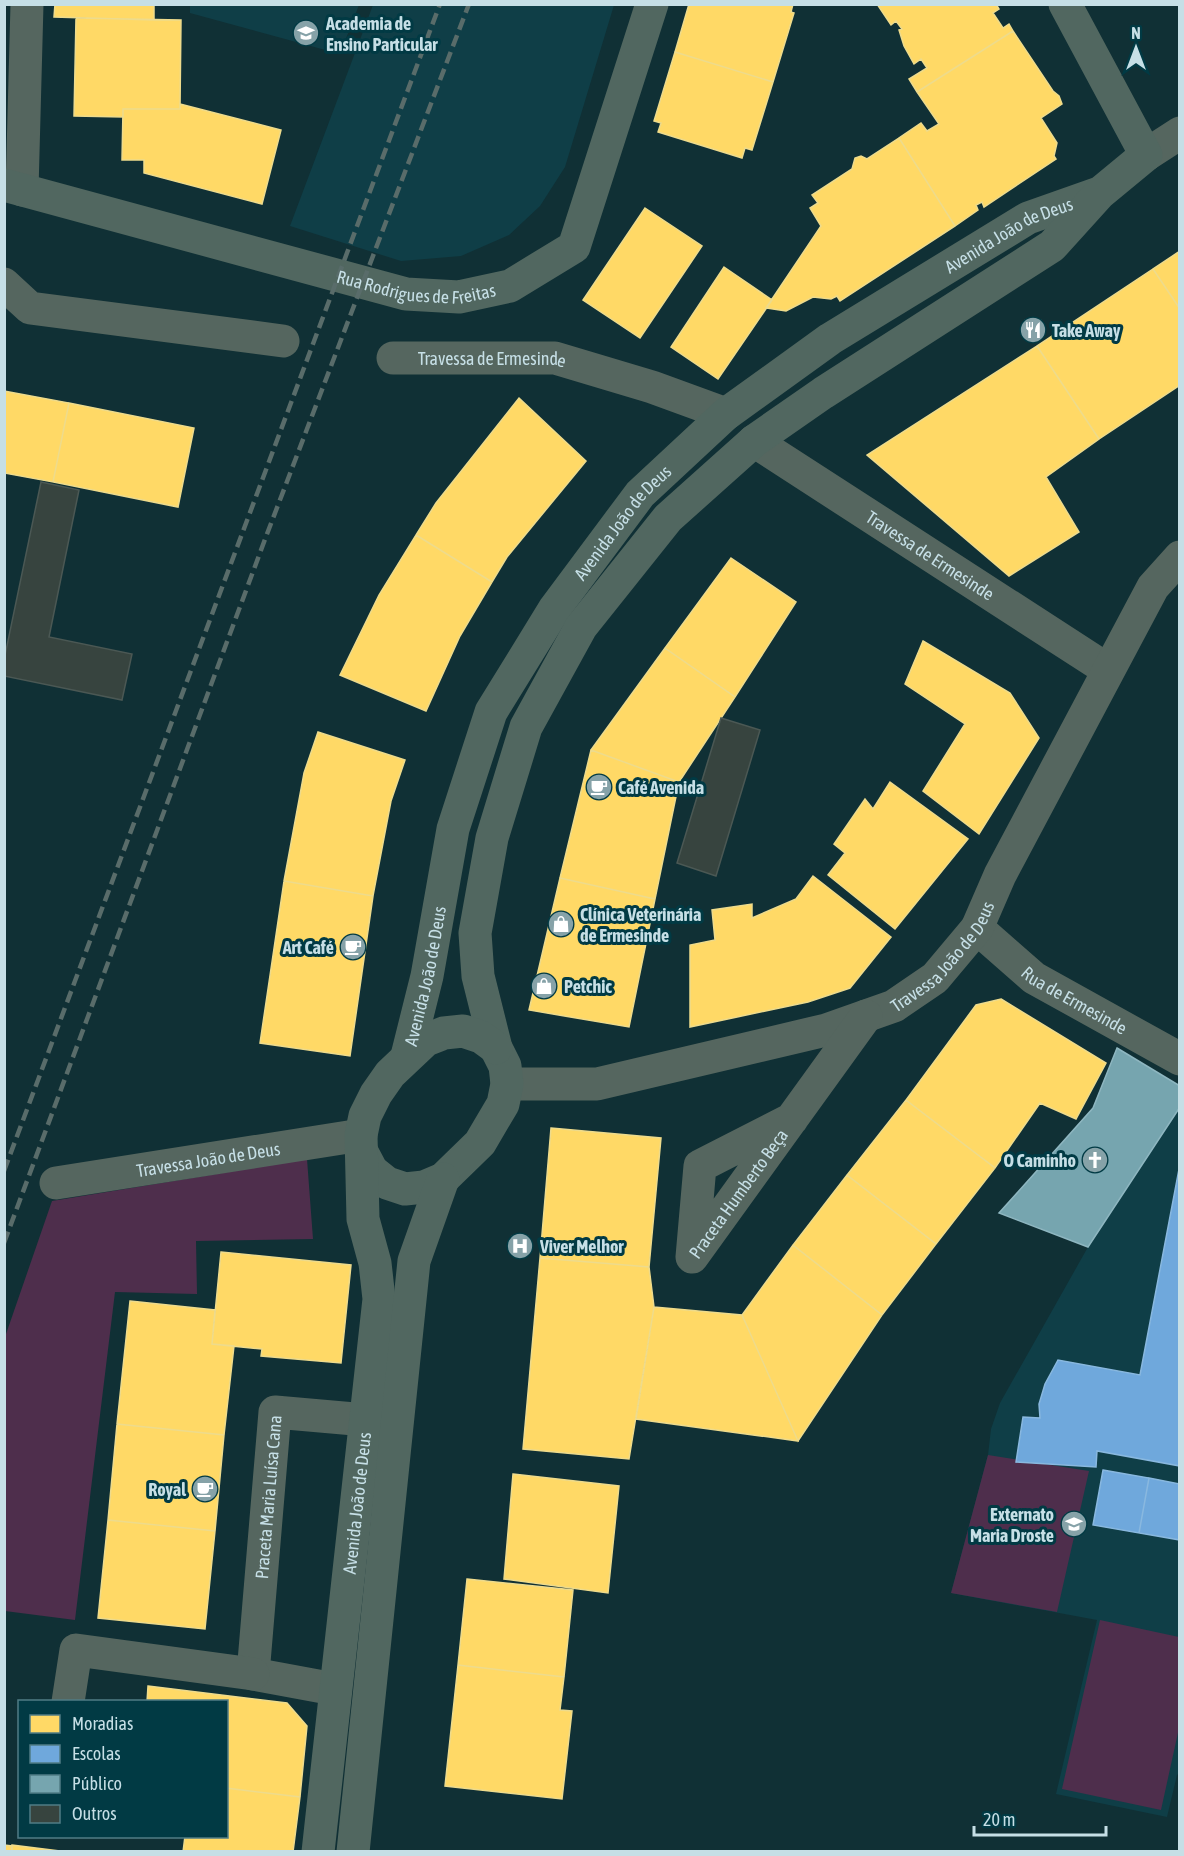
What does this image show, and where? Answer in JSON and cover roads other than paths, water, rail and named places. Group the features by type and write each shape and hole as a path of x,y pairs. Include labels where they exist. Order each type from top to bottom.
{"main road":[{"name":"Rua Rodrigues de Freitas","path":"13,187 406,294 459,297 510,286 573,247 652,4"},
{"path":"1065,4 1146,155"},
{"name":"Avenida João de Deus","path":"362,1145 372,1171 387,1183 405,1189 424,1187 443,1179 480,1143 503,1104 507,1084 505,1066 496,1048 478,976 475,933 492,838 526,727 588,618 669,518 754,441 823,393 1052,246 1100,193 1146,155"},
{"name":"Avenida João de Deus","path":"407,1056 427,976 453,829 491,712 555,608 640,494 726,414 830,339 1028,218 1100,193"},
{"name":"Avenida João de Deus","path":"318,1851 334,1689 379,1299 375,1263 363,1219 362,1145 365,1116 376,1094 407,1056 426,1040 444,1033 463,1031 481,1037 496,1048"},
{"name":"Avenida João de Deus","path":"353,1851 414,1261 443,1179"}],"street":[{"path":"13,187 27,4"},
{"name":"Avenida João de Deus","path":"1146,155 1179,134"},
{"path":"4,284 17,313 283,341"},
{"name":"Travessa de Ermesinde","path":"393,358 555,358 652,387 726,414"},
{"name":"Travessa de Ermesinde","path":"754,441 1108,670"},
{"name":"Travessa João de Deus","path":"507,1084 597,1084 826,1030 894,1006 935,978 977,928 1000,875 1153,587 1179,556"},
{"name":"Rua de Ermesinde","path":"977,928 1034,978 1179,1059"},
{"name":"Praceta Humberto Beça","path":"792,1119 866,1016"},
{"name":"Travessa João de Deus","path":"56,1183 362,1145"},
{"name":"Praceta Maria Luísa Cana","path":"253,1674 275,1412 366,1420"},
{"path":"68,1700 76,1650 253,1674 334,1689"}],"railway":[{"path":"4,1171 440,4"},
{"path":"4,1243 267,534 469,4"}],"place":[{"name":"Academia de Ensino Particular","path":"306,33"},
{"name":"Take Away","path":"1033,330"},
{"name":"Café Avenida","path":"599,787"},
{"name":"Clínica Veterinária de Ermesinde","path":"561,924"},
{"name":"Art Café","path":"353,947"},
{"name":"Petchic","path":"544,986"},
{"name":"O Caminho","path":"1095,1160"},
{"name":"Viver Melhor","path":"520,1246"},
{"name":"Royal","path":"205,1489"},
{"name":"Externato Maria Droste","path":"1074,1524"}]}
